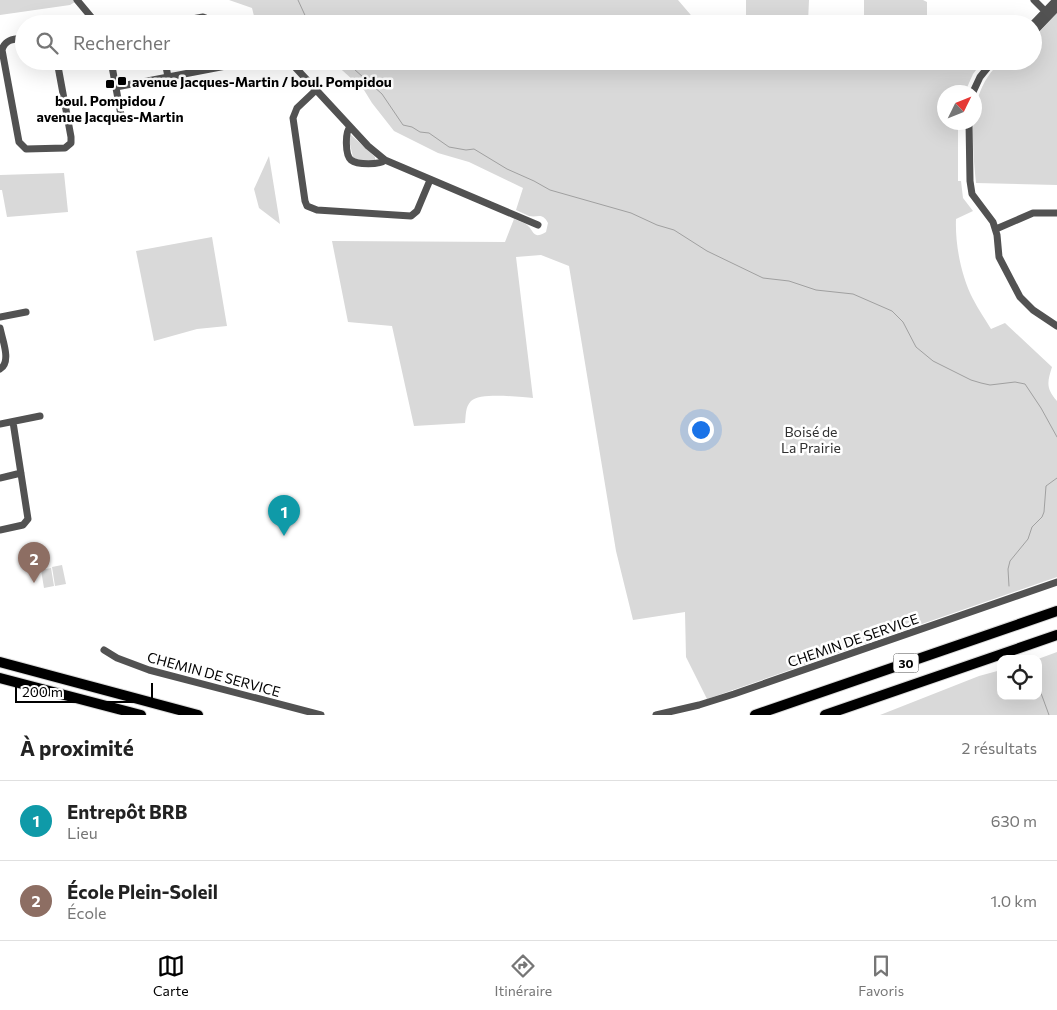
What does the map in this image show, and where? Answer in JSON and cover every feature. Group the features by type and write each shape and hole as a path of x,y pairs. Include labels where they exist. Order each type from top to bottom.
{"highway":[{"name":"30","path":"755,715 1057,611"},
{"name":"30","path":"825,715 1057,635"},
{"path":"0,662 198,715"},
{"path":"0,678 141,715"}],"street":[{"path":"78,0 89,15"},
{"path":"1034,0 1047,14"},
{"path":"1042,21 1054,3"},
{"path":"1042,18 1047,14"},
{"path":"15,40 8,41 2,50 19,142 26,148 65,148 70,143 71,137 59,70"},
{"path":"113,70 121,115"},
{"path":"167,70 168,77"},
{"path":"116,87 195,70"},
{"path":"298,70 372,150 385,160 538,224"},
{"path":"976,85 986,70"},
{"path":"316,90 297,108 293,118 307,206 317,210 411,216 417,212 430,180"},
{"path":"350,127 346,135 351,160 375,164 380,164 385,160"},
{"path":"969,130 971,191 976,201 989,214 996,229 998,254 1018,294 1028,306 1057,326"},
{"path":"996,229 1033,213 1057,213"},
{"path":"0,317 26,312"},
{"path":"0,328 6,361 0,369"},
{"path":"0,424 40,416"},
{"path":"0,530 20,526 28,521 13,422"},
{"path":"0,478 21,473"},
{"name":"CHEMIN DE SERVICE","path":"656,715 699,705 734,694 1057,582"},
{"name":"CHEMIN DE SERVICE","path":"104,650 117,658 149,670 321,715"}],"green space":[{"path":"0,0 74,0 75,2 70,5 0,15"},
{"path":"229,0 678,0 691,15 254,15 252,8"},
{"path":"746,0 809,0 808,15 746,15"},
{"path":"864,0 923,0 927,2 927,15 864,15"},
{"path":"1057,13 1057,185 976,183 973,130 982,130 982,87 990,73 993,70 1042,70 1042,29"},
{"name":"Boisé de La Prairie","path":"342,70 976,70 968,85 937,85 937,130 958,130 958,181 961,181 963,198 973,211 956,219 958,249 962,270 969,290 991,329 1005,323 1052,367 1048,385 1057,401 1057,577 707,699 686,657 685,612 633,620 616,551 569,266 541,255 516,257 533,398 501,396 476,398 468,406 465,423 414,426 392,326 348,322 332,241 505,242 514,219 526,224 536,235 546,232 548,223 542,216 529,216 516,210 523,188 469,162 438,153 394,131 364,90"},
{"path":"350,134 375,157 375,161 357,160 353,157 348,136"},
{"path":"269,156 280,224 259,208 254,189"},
{"path":"64,173 68,212 7,217 2,190 0,190 0,175"},
{"path":"212,237 227,326 197,329 154,341 136,251"},
{"path":"62,565 66,584 55,586 52,567"},
{"path":"51,568 54,586 44,588 41,570"},
{"path":"1057,652 1057,715 880,715 979,676 997,671 997,700 1042,700 1042,658"}],"waterway":[{"path":"298,0 305,15"},
{"path":"355,70 382,94 403,125 412,127 420,132 429,133 449,147 466,150 474,149 507,169 550,190 631,213 657,225 674,230 707,251 763,278 789,281 816,290 853,294 892,311 903,322 916,347 933,361 981,383 990,385 1015,382 1025,384 1057,437"},
{"path":"1009,586 1008,569 1010,561 1028,539 1032,527 1042,517 1046,486 1057,478"},
{"path":"1042,696 1049,715"}],"place":[{"name":"avenue Jacques-Martin / boul. Pompidou","path":"122,81"},
{"name":"boul. Pompidou / avenue Jacques-Martin","path":"110,84"},
{"name":"Entrepôt BRB","path":"284,536"},
{"name":"École Plein-Soleil","path":"34,583"}]}
